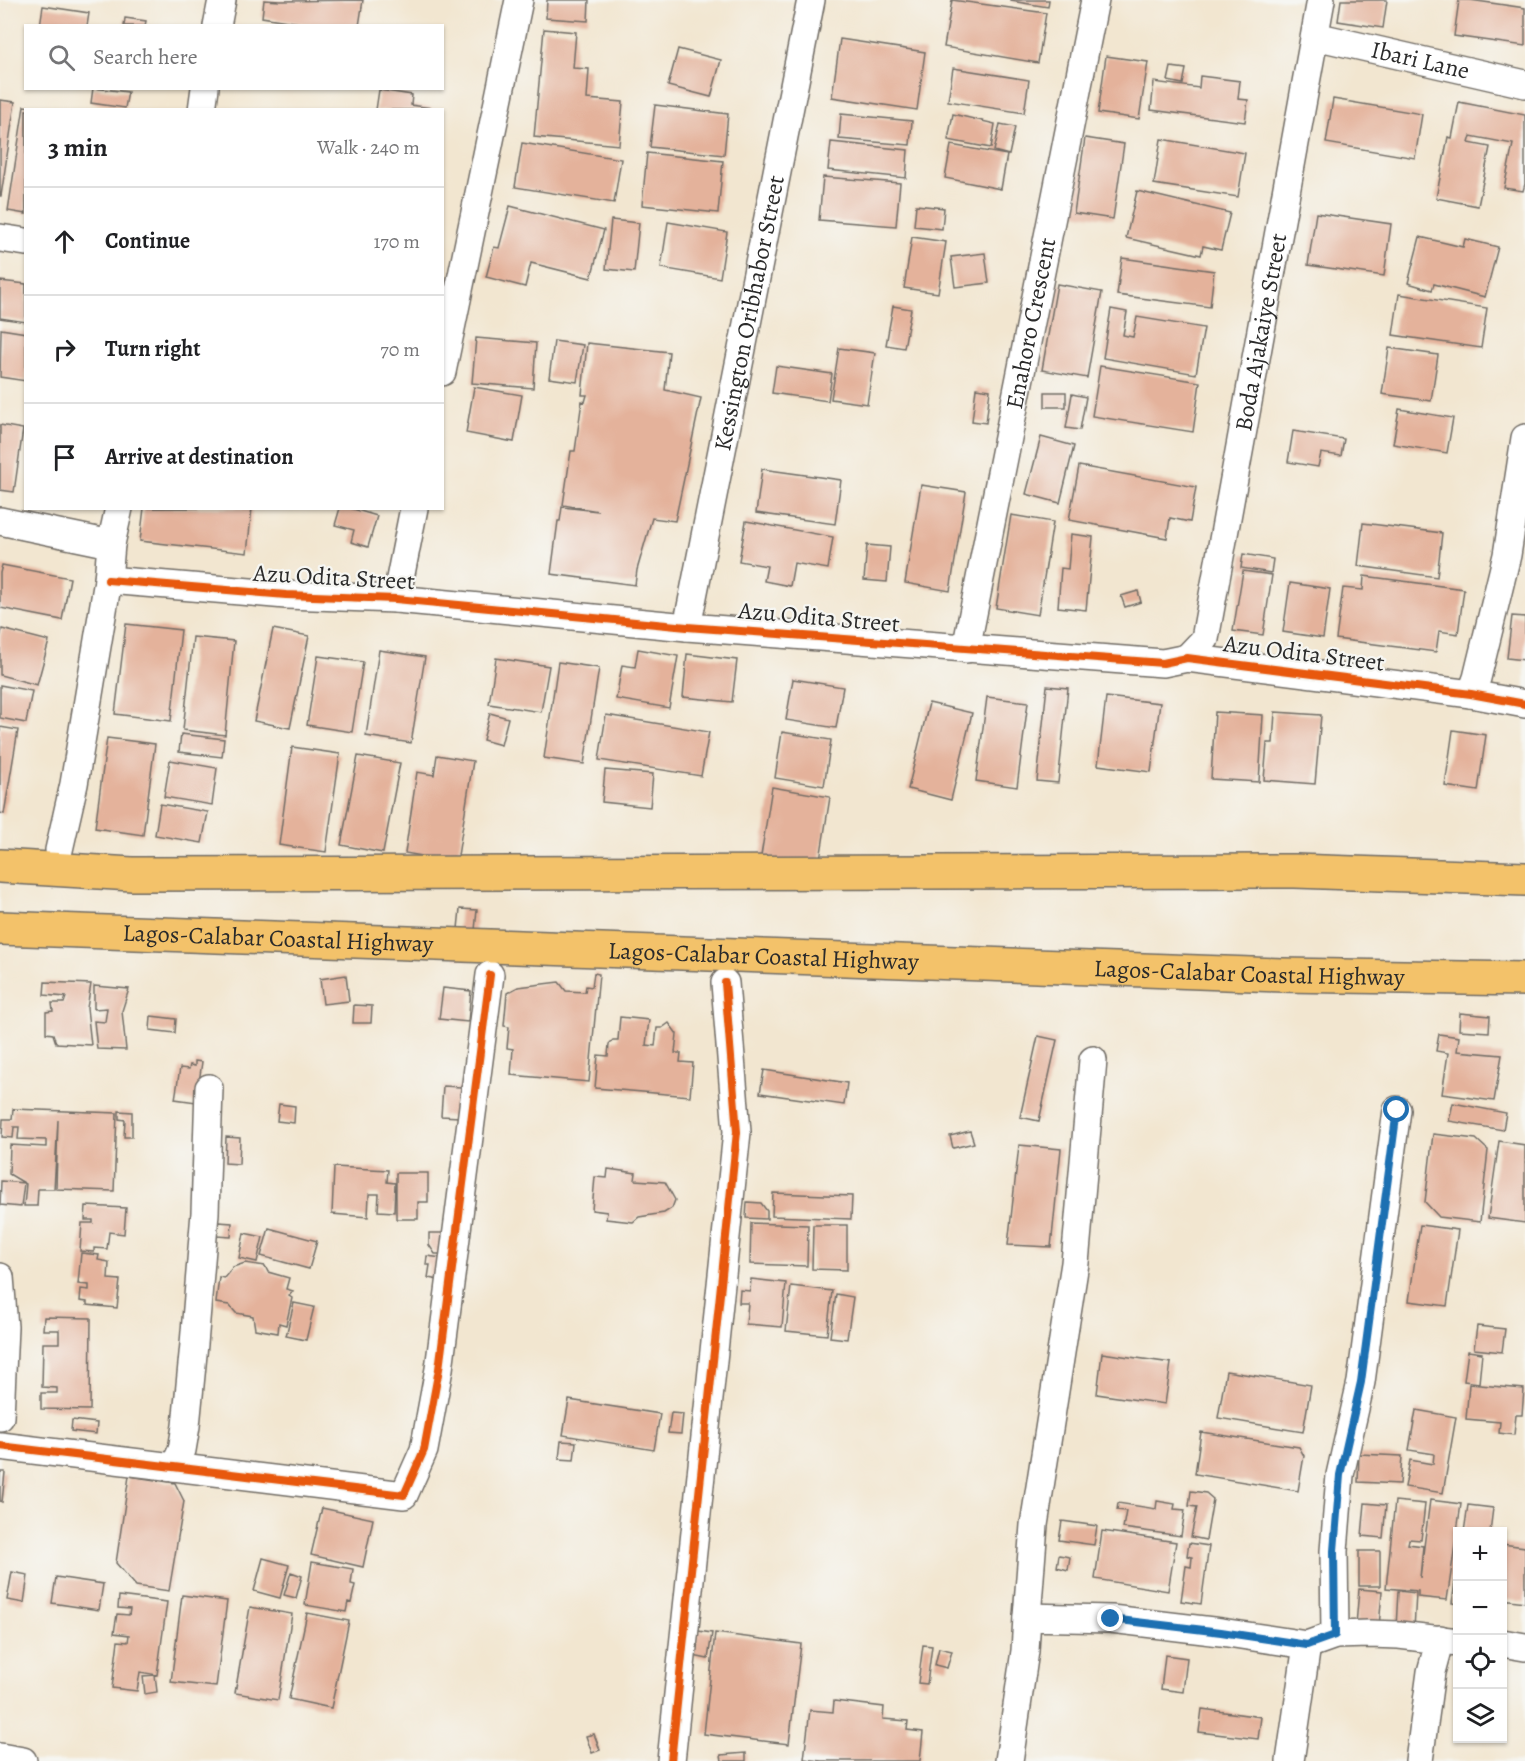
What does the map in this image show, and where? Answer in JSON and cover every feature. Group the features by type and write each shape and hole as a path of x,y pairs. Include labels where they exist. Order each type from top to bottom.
{"highway":[{"path":"0,866 132,874 1295,871 1525,879"},
{"name":"Lagos-Calabar Coastal Highway","path":"0,928 1282,975 1525,979"}],"street":[{"path":"217,24 222,0"},
{"path":"444,362 519,0"},
{"name":"Kessington Oribhabor Street","path":"687,627 811,0"},
{"name":"Enahoro Crescent","path":"966,649 1095,0"},
{"name":"Boda Ajakaiye Street","path":"1187,658 1205,639 1321,0"},
{"name":"Ibari Lane","path":"1315,36 1525,84"},
{"path":"202,108 206,90"},
{"path":"0,238 24,242"},
{"path":"1471,694 1507,555 1525,438"},
{"path":"59,850 74,784 108,580 111,544 119,510"},
{"path":"396,599 414,510"},
{"path":"0,521 111,544"},
{"name":"Azu Odita Street","path":"108,580 286,596 396,599 687,627 966,649 1164,663 1187,658 1471,694 1525,704"},
{"path":"0,1446 404,1495 424,1450 439,1369 490,975"},
{"path":"671,1761 737,1132 725,983"},
{"path":"1009,1761 1025,1651 1034,1525 1075,1263 1093,1060"},
{"path":"174,1467 182,1450 185,1434 193,1356 206,1213 209,1088"},
{"path":"1335,1635 1334,1551 1340,1475 1361,1382 1397,1110"},
{"path":"0,1277 4,1327 0,1417"},
{"path":"1027,1617 1111,1619 1307,1645 1335,1635 1399,1635 1449,1640 1431,1672 1419,1761"},
{"path":"1507,1644 1525,1647"},
{"path":"1290,1761 1307,1645"},
{"path":"0,1757 22,1761"}],"building":[{"path":"264,0 363,0 359,24 306,24 262,17"},
{"path":"547,0 589,0 588,21 546,18"},
{"path":"952,0 1046,13 1038,63 944,47"},
{"path":"1011,0 1049,0 1048,7"},
{"path":"1341,0 1387,0 1383,28 1338,21"},
{"path":"1459,0 1525,8 1525,46 1454,36"},
{"path":"43,6 89,13 87,24 40,24"},
{"path":"125,18 146,21 145,24 124,24"},
{"path":"544,29 576,32 573,68 589,69 587,99 623,102 619,145 534,137"},
{"path":"840,39 925,52 917,110 832,97"},
{"path":"678,49 721,60 711,97 668,86"},
{"path":"1106,56 1148,62 1139,119 1098,113"},
{"path":"1171,67 1186,69 1183,84 1168,81"},
{"path":"953,68 1029,80 1024,113 948,101"},
{"path":"1200,76 1240,81 1238,99 1248,100 1245,122 1151,110 1154,82 1199,88"},
{"path":"93,90 128,92 125,108 91,103"},
{"path":"379,90 412,95 411,105 432,108 376,108"},
{"path":"1333,99 1422,114 1415,158 1326,143"},
{"path":"0,100 15,102 1,196 0,196"},
{"path":"1459,102 1525,115 1525,184 1523,191 1504,188 1513,144 1471,136 1469,143 1490,147 1478,206 1436,198 1448,137 1452,138"},
{"path":"655,105 728,114 724,155 650,147"},
{"path":"24,106 39,108 24,108 24,214 8,211"},
{"path":"841,114 912,121 910,145 839,139"},
{"path":"953,114 995,124 991,148 948,140"},
{"path":"1000,124 1015,127 1009,155 994,151"},
{"path":"1085,138 1124,144 1113,219 1074,213"},
{"path":"1161,139 1245,153 1238,197 1154,184"},
{"path":"831,142 908,150 906,178 828,170"},
{"path":"522,143 621,159 614,203 515,187"},
{"path":"951,145 1007,155 1001,189 945,178"},
{"path":"647,153 723,161 718,213 642,205"},
{"path":"823,177 900,183 896,226 819,220"},
{"path":"1137,191 1230,213 1221,250 1203,246 1201,255 1126,238"},
{"path":"916,205 944,208 942,229 914,226"},
{"path":"510,206 604,230 591,278 531,263 525,287 486,277 494,247 499,248"},
{"path":"1316,213 1391,224 1384,276 1308,265"},
{"path":"611,220 639,223 634,272 606,269"},
{"path":"668,222 727,232 720,278 661,268"},
{"path":"912,237 946,242 938,293 904,288"},
{"path":"1420,237 1463,247 1465,239 1498,247 1485,297 1434,284 1432,290 1408,283"},
{"path":"985,253 989,283 955,287 951,257"},
{"path":"1122,258 1214,271 1210,307 1117,295"},
{"path":"0,281 24,284 24,322 0,318"},
{"path":"1057,284 1102,292 1087,378 1042,370"},
{"path":"1399,294 1487,308 1481,348 1393,335"},
{"path":"893,306 911,309 904,348 886,345"},
{"path":"1111,309 1127,312 1123,335 1133,337 1137,317 1204,328 1196,374 1103,358"},
{"path":"1,329 24,333 24,381 0,377"},
{"path":"476,338 536,343 533,388 472,383"},
{"path":"554,341 583,345 577,382 549,378"},
{"path":"587,343 669,352 665,390 701,398 675,521 652,518 635,585 551,574 562,507 598,511 563,505 571,451 575,451 582,401 585,402 587,395 582,395"},
{"path":"839,348 875,353 867,404 831,399"},
{"path":"1389,348 1438,355 1431,401 1382,394"},
{"path":"776,366 832,374 828,401 772,393"},
{"path":"1100,366 1200,382 1193,432 1092,416"},
{"path":"474,387 522,395 514,442 466,433"},
{"path":"976,388 990,390 986,423 972,421"},
{"path":"1045,392 1066,392 1066,407 1045,407"},
{"path":"1072,394 1086,397 1080,430 1066,428"},
{"path":"1399,409 1453,418 1447,453 1393,444"},
{"path":"0,425 23,429 14,492 0,490"},
{"path":"1293,431 1344,439 1341,456 1321,453 1318,467 1288,462"},
{"path":"1041,437 1074,446 1060,503 1026,494"},
{"path":"1079,466 1196,487 1190,522 1170,518 1167,538 1069,520"},
{"path":"762,469 841,480 835,524 756,513"},
{"path":"921,485 966,492 950,591 905,583"},
{"path":"144,510 252,510 247,553 140,541"},
{"path":"339,510 357,510 377,516 368,547 351,542 354,530 335,525"},
{"path":"1011,515 1053,522 1038,615 996,608"},
{"path":"746,521 833,537 828,569 794,563 790,586 764,581 767,566 739,561"},
{"path":"1363,523 1442,533 1437,577 1358,566"},
{"path":"1071,534 1093,537 1086,610 1058,607 1061,568 1068,569"},
{"path":"867,545 890,547 887,582 864,580"},
{"path":"1243,554 1273,559 1271,573 1241,568"},
{"path":"2,565 70,578 62,620 0,608"},
{"path":"1243,571 1272,575 1263,635 1233,631"},
{"path":"1364,576 1464,589 1458,634 1439,631 1436,652 1336,639 1343,588 1363,590"},
{"path":"1290,583 1330,589 1323,638 1283,632"},
{"path":"1138,591 1141,602 1125,607 1121,596"},
{"path":"1512,616 1525,617 1525,660 1507,658"},
{"path":"126,624 181,630 171,721 115,714"},
{"path":"2,629 49,641 37,685 0,675"},
{"path":"273,629 309,636 290,728 254,721"},
{"path":"193,637 234,641 225,735 183,730"},
{"path":"638,649 678,656 669,708 616,699 622,665 635,667"},
{"path":"379,650 425,657 411,743 366,736"},
{"path":"687,654 737,660 732,702 683,697"},
{"path":"318,656 363,662 352,732 307,725"},
{"path":"496,658 549,666 541,712 489,704"},
{"path":"558,662 599,668 584,764 544,758"},
{"path":"793,679 843,687 836,728 786,720"},
{"path":"0,685 32,691 26,723 0,718"},
{"path":"1047,686 1068,688 1058,783 1037,781"},
{"path":"987,697 1028,702 1017,787 976,781"},
{"path":"1106,697 1160,703 1151,772 1098,765"},
{"path":"929,703 972,713 951,800 908,789"},
{"path":"1215,712 1263,715 1259,782 1211,779"},
{"path":"1275,712 1321,715 1315,784 1264,780 1267,743 1273,743"},
{"path":"490,713 508,718 501,745 483,740"},
{"path":"606,715 709,732 701,776 599,760"},
{"path":"0,727 18,730 4,814 0,813"},
{"path":"1453,730 1486,735 1478,791 1445,786"},
{"path":"782,732 831,740 824,786 775,778"},
{"path":"181,734 224,739 222,757 179,752"},
{"path":"107,738 155,744 143,835 95,828"},
{"path":"292,747 340,754 326,852 279,845"},
{"path":"437,755 473,761 457,862 405,853 417,772 434,775"},
{"path":"358,756 400,763 383,853 341,845"},
{"path":"170,760 217,768 212,805 164,797"},
{"path":"605,770 653,774 650,807 602,802"},
{"path":"772,787 830,797 818,872 760,862"},
{"path":"160,804 208,812 202,843 155,835"},
{"path":"460,909 477,910 472,960 455,958"},
{"path":"594,973 599,974 589,1082 511,1075 513,1049 507,1048 509,1027 504,1026 507,993 518,987 559,982 566,991 585,992 586,986 592,987"},
{"path":"346,975 349,1001 323,1004 320,979"},
{"path":"45,982 91,984 87,1008 91,1045 56,1043 53,1034 46,1033 46,1012 53,1011 52,1003 64,1003 66,997 44,995"},
{"path":"94,986 129,989 122,1011 126,1050 97,1049 94,1021 105,1022 107,1008 94,1009"},
{"path":"443,988 471,991 468,1022 439,1019"},
{"path":"354,1005 372,1006 371,1023 353,1023"},
{"path":"1460,1013 1490,1016 1489,1032 1459,1030"},
{"path":"151,1016 176,1019 175,1033 150,1030"},
{"path":"620,1017 649,1020 646,1045 655,1046 657,1028 662,1028 669,1023 677,1034 675,1053 681,1053 680,1062 693,1063 690,1096 595,1088 598,1055 608,1056 609,1044 613,1040 618,1040"},
{"path":"1439,1034 1459,1037 1457,1051 1502,1055 1494,1101 1442,1094 1448,1053 1436,1051"},
{"path":"1038,1036 1057,1040 1039,1121 1020,1117"},
{"path":"195,1061 202,1062 196,1102 175,1099 180,1068 189,1069 190,1065 195,1066"},
{"path":"764,1070 847,1083 844,1105 760,1093"},
{"path":"443,1086 461,1087 459,1117 441,1116"},
{"path":"1453,1103 1506,1113 1503,1130 1449,1121"},
{"path":"279,1104 295,1106 294,1123 277,1121"},
{"path":"13,1109 117,1113 114,1191 56,1189 58,1120 54,1189 38,1189 37,1206 24,1206 26,1184 9,1174 10,1145 46,1147 46,1140 18,1139 19,1127 14,1127 13,1138 2,1137 3,1119 12,1119"},
{"path":"119,1111 132,1112 132,1137 124,1137 125,1120 119,1119"},
{"path":"970,1131 974,1143 953,1148 950,1136"},
{"path":"1433,1134 1476,1139 1488,1150 1480,1222 1439,1217 1425,1202"},
{"path":"226,1137 240,1138 239,1164 225,1163"},
{"path":"1499,1141 1525,1145 1525,1223 1488,1218"},
{"path":"1019,1145 1061,1149 1051,1247 1008,1245"},
{"path":"334,1167 388,1170 387,1182 395,1183 394,1212 378,1211 379,1194 369,1194 368,1217 332,1214"},
{"path":"608,1169 636,1173 635,1180 665,1182 675,1200 672,1208 664,1213 639,1217 633,1222 606,1219 607,1212 592,1210 595,1177 607,1178"},
{"path":"396,1173 428,1173 428,1202 418,1202 418,1219 396,1219"},
{"path":"1,1181 24,1183 21,1207 0,1205"},
{"path":"773,1193 852,1196 851,1219 772,1216"},
{"path":"747,1202 761,1203 767,1211 767,1219 746,1218"},
{"path":"86,1206 126,1208 124,1234 109,1232 107,1249 94,1248 94,1252 80,1251 82,1223 93,1223 93,1220 85,1220"},
{"path":"218,1222 232,1223 231,1237 217,1236"},
{"path":"751,1223 808,1225 807,1266 750,1264"},
{"path":"813,1225 847,1225 847,1270 812,1269"},
{"path":"1420,1225 1458,1230 1447,1306 1409,1301"},
{"path":"269,1228 317,1241 309,1269 261,1256"},
{"path":"244,1233 263,1237 257,1262 239,1258"},
{"path":"429,1233 444,1233 444,1254 435,1254 429,1245"},
{"path":"81,1253 99,1255 98,1260 109,1262 108,1279 120,1280 117,1308 87,1305 87,1302 80,1301 81,1289 89,1290 89,1285 78,1284"},
{"path":"427,1256 442,1258 439,1280 428,1278 430,1265 426,1265"},
{"path":"245,1263 265,1266 268,1272 289,1278 286,1289 293,1291 289,1296 292,1298 286,1325 279,1323 278,1333 255,1329 253,1316 236,1313 229,1305 216,1303 219,1277 224,1278 233,1267"},
{"path":"751,1279 786,1283 782,1327 746,1324 748,1303 739,1303 740,1290 750,1291"},
{"path":"791,1286 832,1291 827,1335 786,1331"},
{"path":"836,1294 853,1297 847,1339 830,1337"},
{"path":"294,1303 314,1307 306,1340 286,1336"},
{"path":"44,1317 91,1318 90,1410 41,1409 41,1393 57,1393 57,1388 42,1387 43,1343 59,1343 59,1330 43,1330"},
{"path":"1477,1326 1505,1329 1502,1352 1474,1349"},
{"path":"1468,1351 1482,1353 1479,1383 1464,1381"},
{"path":"1102,1353 1171,1363 1165,1404 1097,1394"},
{"path":"1226,1371 1311,1385 1303,1432 1218,1418"},
{"path":"1469,1384 1524,1389 1522,1415 1516,1415 1514,1435 1499,1433 1500,1422 1466,1419"},
{"path":"569,1400 660,1414 654,1450 563,1435"},
{"path":"1416,1410 1456,1417 1443,1493 1405,1487 1410,1460 1433,1464 1434,1454 1409,1450"},
{"path":"671,1413 683,1414 681,1434 668,1433"},
{"path":"72,1420 97,1423 96,1434 71,1431"},
{"path":"1201,1432 1299,1447 1304,1456 1298,1491 1195,1474"},
{"path":"561,1441 576,1442 574,1460 559,1459"},
{"path":"1359,1454 1402,1456 1400,1484 1358,1482"},
{"path":"0,1472 5,1472 2,1502 0,1501"},
{"path":"129,1476 175,1483 184,1501 169,1591 136,1586 116,1563"},
{"path":"1191,1491 1206,1493 1213,1499 1206,1540 1191,1537 1197,1507 1189,1506"},
{"path":"1430,1500 1461,1504 1458,1527 1453,1527 1453,1559 1447,1600 1418,1597 1418,1591 1386,1588 1395,1501 1425,1504 1421,1540 1409,1539 1408,1544 1423,1546 1420,1578"},
{"path":"1157,1501 1175,1504 1174,1509 1185,1510 1181,1536 1123,1528 1126,1511 1117,1510 1118,1503 1156,1509"},
{"path":"1365,1503 1386,1505 1383,1538 1362,1536"},
{"path":"1468,1505 1493,1508 1491,1527 1465,1527"},
{"path":"322,1508 373,1519 363,1567 311,1555"},
{"path":"1062,1521 1097,1526 1094,1545 1059,1540"},
{"path":"1102,1531 1176,1542 1168,1591 1095,1579"},
{"path":"1189,1543 1209,1546 1201,1604 1181,1601 1186,1566 1191,1567 1192,1557 1187,1556"},
{"path":"1507,1545 1525,1547 1525,1602 1507,1600"},
{"path":"1359,1551 1380,1551 1380,1586 1359,1586"},
{"path":"1059,1555 1070,1557 1068,1570 1057,1567"},
{"path":"263,1558 289,1565 280,1598 254,1591"},
{"path":"312,1562 353,1569 351,1584 355,1585 351,1603 348,1602 346,1612 305,1605"},
{"path":"12,1572 28,1575 24,1603 7,1600"},
{"path":"291,1572 302,1576 296,1598 284,1595"},
{"path":"56,1577 103,1584 99,1610 52,1603"},
{"path":"1359,1589 1382,1591 1379,1627 1356,1625"},
{"path":"1398,1591 1416,1593 1414,1630 1396,1628"},
{"path":"182,1595 227,1601 216,1687 171,1682"},
{"path":"119,1596 167,1602 157,1675 140,1672 137,1691 112,1688 118,1641 128,1642 129,1635 114,1633 117,1614 129,1615 130,1609 118,1608"},
{"path":"250,1607 292,1614 278,1700 235,1693"},
{"path":"307,1613 349,1621 331,1708 289,1699"},
{"path":"698,1631 712,1633 708,1659 693,1656"},
{"path":"715,1633 801,1644 789,1744 704,1734"},
{"path":"923,1645 932,1646 927,1684 918,1683"},
{"path":"939,1648 952,1651 947,1668 935,1665"},
{"path":"1165,1655 1187,1658 1183,1692 1161,1689"},
{"path":"155,1675 157,1692 145,1694 143,1676"},
{"path":"834,1701 884,1707 883,1719 908,1721 907,1730 923,1732 920,1761 804,1759 810,1710 833,1712"},
{"path":"1202,1709 1261,1717 1258,1739 1199,1732"},
{"path":"594,1734 600,1750 592,1753 586,1736"},
{"path":"746,1753 746,1761 722,1761 721,1755"}],"cycle path":[{"path":"108,580 286,595 396,599 687,627 1163,663 1187,658 1471,694 1525,704"},
{"path":"0,1446 404,1495 424,1450 439,1369 490,975"},
{"path":"671,1761 737,1132 725,983"}],"route":[{"path":"1111,1619 1307,1645 1335,1635 1334,1551 1340,1475 1361,1382 1397,1110"}]}
